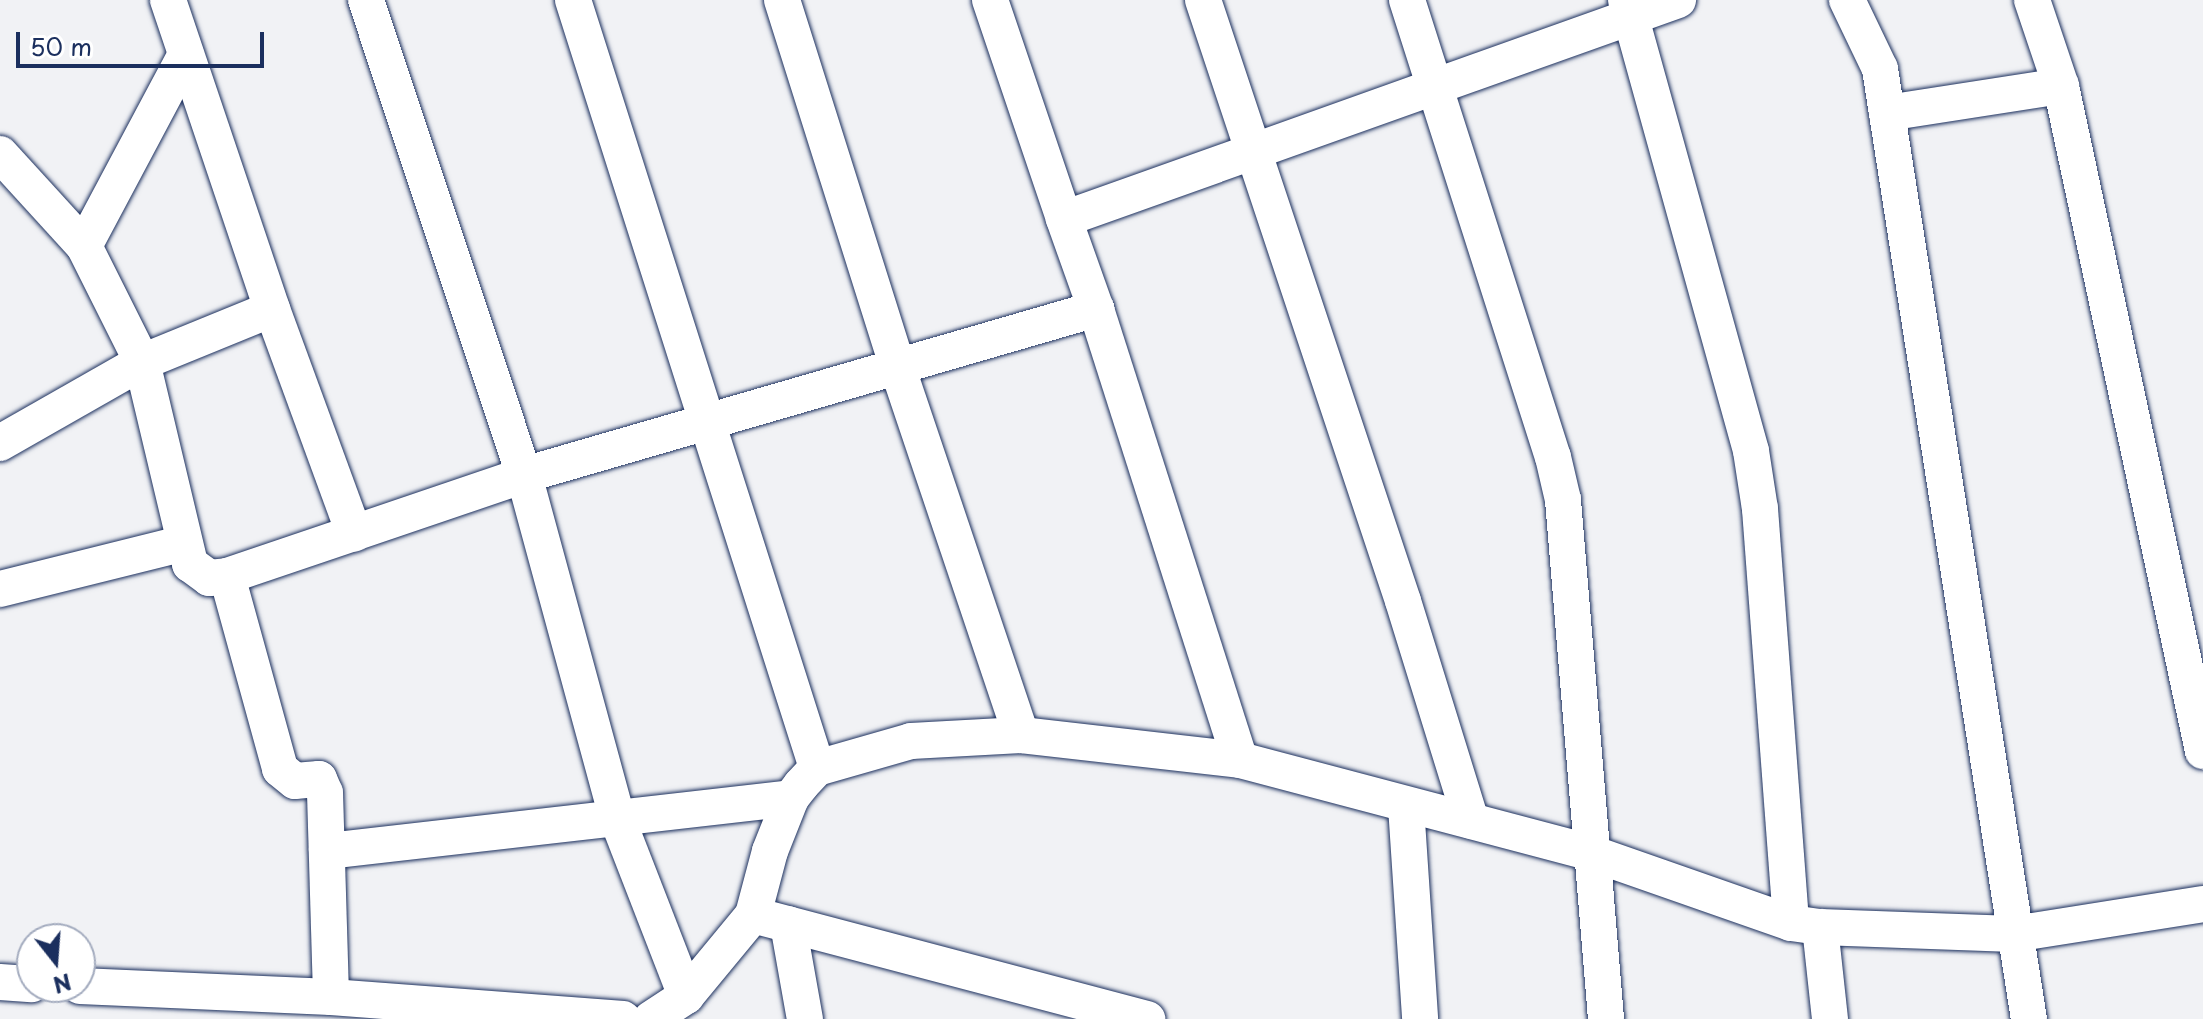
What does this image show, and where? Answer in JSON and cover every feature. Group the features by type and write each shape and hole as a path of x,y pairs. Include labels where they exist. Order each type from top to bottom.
{"street":[{"path":"168,0 272,309 354,533"},
{"path":"366,0 524,475 617,818 686,996"},
{"path":"573,0 817,768"},
{"path":"782,0 898,369 1021,735"},
{"path":"990,0 1096,309 1240,760"},
{"path":"1203,0 1403,601 1471,821"},
{"path":"1407,0 1553,457 1563,500 1606,1019"},
{"path":"1064,219 1435,86 1630,9 1678,0"},
{"path":"1847,0 1880,69 2029,1019"},
{"path":"2032,0 2061,86 2203,751"},
{"path":"1630,9 1751,451 1806,925 1830,1019"},
{"path":"84,246 186,54"},
{"path":"1887,113 2061,86"},
{"path":"0,154 84,246 142,362 184,543 190,564 200,575 227,576 524,475 898,369 1096,309"},
{"path":"0,443 142,362 272,309"},
{"path":"0,589 184,543"},
{"path":"227,576 280,769 295,781 314,778 323,785 331,997"},
{"path":"651,1019 686,996 753,915 770,851 791,798 817,768 911,741 1021,735 1240,760 1591,853 1806,925 2014,934 2203,904"},
{"path":"327,851 791,798"},
{"path":"1406,806 1420,1019"},
{"path":"753,915 1148,1019"},
{"path":"788,924 805,1019"},
{"path":"96,988 230,1006 331,997 623,1019"}]}
